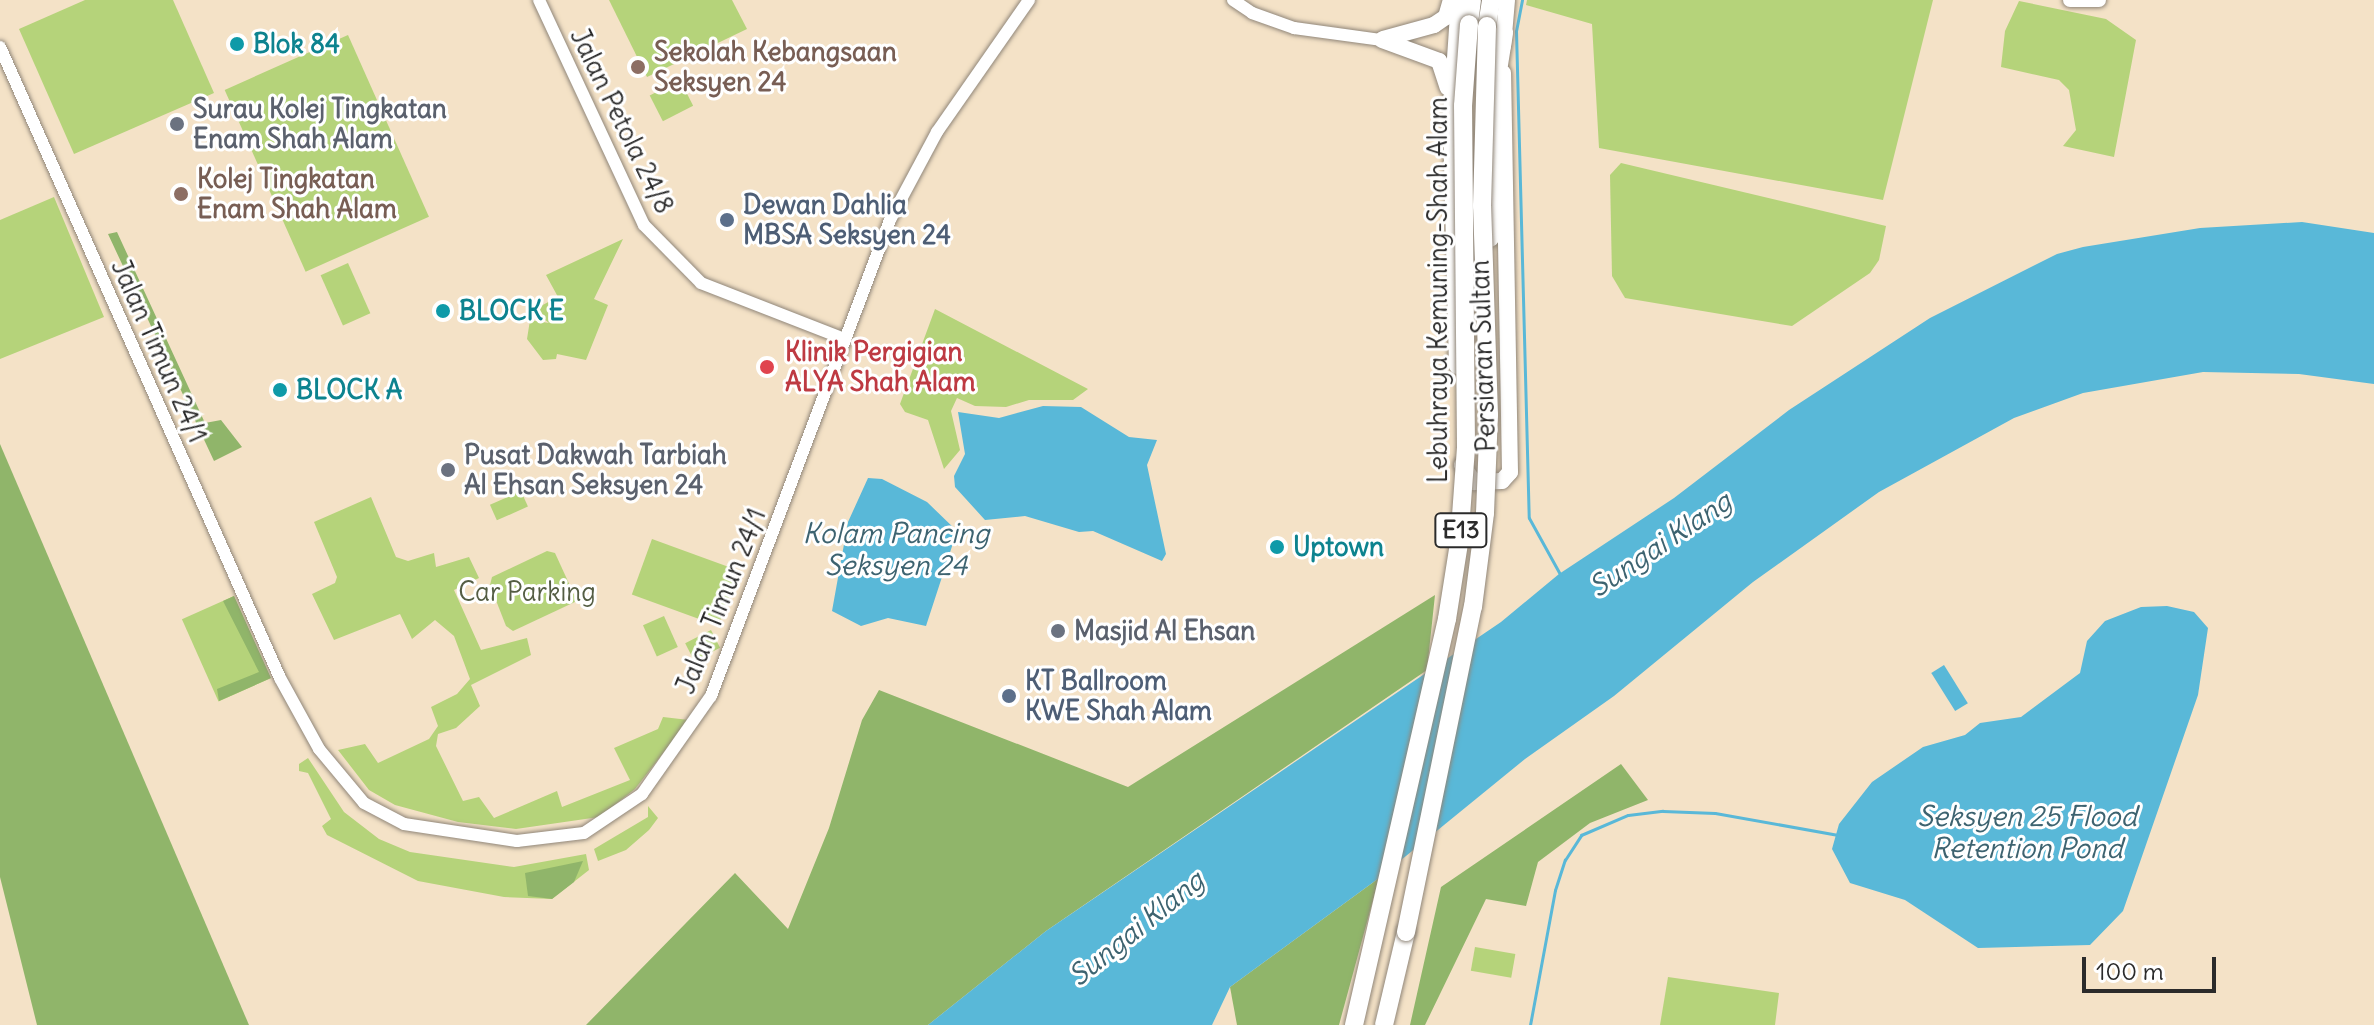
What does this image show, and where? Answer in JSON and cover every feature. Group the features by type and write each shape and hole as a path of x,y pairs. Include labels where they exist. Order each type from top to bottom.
{"highway":[{"name":"E13","path":"1472,0 1486,28"},
{"name":"E13","path":"1486,28 1491,0"},
{"path":"1486,28 1492,158 1486,284"},
{"name":"Lebuhraya Kemuning-Shah Alam","path":"1384,1025 1481,549 1488,469 1482,206 1486,28"},
{"name":"Lebuhraya Kemuning-Shah Alam","path":"1354,1025 1447,619 1459,543 1466,447 1463,106 1486,28"}],"main road":[{"path":"1382,40 1434,25 1446,17 1451,0"},
{"name":"Persiaran Sultan","path":"1459,0 1451,117 1462,471 1474,482 1490,483 1510,472 1510,455 1486,28 1507,0"},
{"path":"2070,0 2099,0"},
{"path":"1382,40 1439,61 1447,77 1451,117"}],"street":[{"name":"Jalan Petola 24/8","path":"539,0 644,225 701,283 845,339"},
{"name":"Jalan Timun 24/1","path":"0,47 288,695 319,749 364,803 404,824 456,836 551,839 602,824 642,794 711,696 845,339 908,182 1029,0"},
{"path":"1233,0 1252,13 1294,28 1382,40"}],"green space":[{"path":"85,0 173,0 214,93 74,154 19,29"},
{"path":"609,0 732,0 747,29 647,77"},
{"path":"1527,0 1933,0 1883,200 1599,148 1592,24 1526,5"},
{"path":"2019,1 2106,19 2136,40 2114,157 2063,146 2076,130 2069,90 2059,80 2001,67 2005,31"},
{"path":"348,35 429,217 306,272 225,90"},
{"path":"680,80 693,106 663,121 650,95"},
{"path":"1621,163 1886,226 1879,260 1870,273 1792,326 1625,298 1612,276 1610,175"},
{"path":"54,197 104,317 0,359 0,220"},
{"path":"117,232 205,423 221,420 242,447 214,461 108,234"},
{"path":"623,239 594,299 608,305 586,360 557,354 556,359 543,360 527,339 530,320 549,323 533,310 558,297 546,275"},
{"path":"348,263 370,313 343,325 321,275"},
{"path":"935,309 1088,389 1073,400 1029,400 1006,407 975,406 957,398 951,411 960,450 944,469 928,420 905,412 900,404"},
{"path":"0,444 249,1025 37,1025 0,877"},
{"path":"521,491 528,507 497,520 490,505"},
{"path":"371,497 396,557 408,561 434,553 436,567 469,557 479,578 454,590 481,650 527,638 531,655 471,685 480,706 456,728 438,734 436,746 463,801 479,797 494,818 557,791 562,807 630,780 614,748 658,729 663,717 689,720 635,789 599,817 516,829 458,822 395,805 369,790 338,750 365,744 378,763 429,739 438,726 431,707 457,694 470,679 454,636 435,620 412,639 400,614 334,640 312,594 335,583 337,577 314,522"},
{"path":"652,539 738,570 718,626 632,594"},
{"name":"Car Parking","path":"547,551 555,553 577,601 513,631 506,626 490,585 492,577"},
{"path":"1435,595 1427,670 1046,931 928,1025 586,1025 735,873 788,929 829,828 862,720 879,690 1128,787"},
{"path":"234,596 271,678 219,701 182,619"},
{"path":"234,596 271,678 219,701 217,689 259,672 223,601"},
{"path":"664,616 678,647 657,656 643,625"},
{"path":"711,630 720,648 694,661 685,643"},
{"path":"308,758 344,812 379,839 410,852 514,867 586,854 589,870 552,899 504,897 418,881 327,835 322,826 331,819 308,773 299,771 299,764"},
{"path":"1621,764 1648,800 1590,823 1538,862 1526,906 1486,899 1425,1025 1410,1025 1441,887"},
{"path":"648,806 658,818 649,830 626,850 598,861 594,849 648,817"},
{"path":"583,861 574,882 552,899 528,896 525,873"},
{"path":"1379,878 1339,1025 1237,1025 1230,987"},
{"path":"1475,947 1515,954 1511,978 1471,971"},
{"path":"1668,977 1779,993 1775,1025 1660,1025"}],"water":[{"name":"Sungai Klang","path":"2302,222 2374,233 2374,384 2299,374 2203,372 2083,393 2014,418 1879,492 1753,582 1614,696 1525,759 1379,878 1230,987 1212,1025 928,1025 1046,931 1501,622 1559,574 1674,498 1789,410 1930,318 2057,254 2083,247 2200,228"},
{"path":"1043,406 1081,407 1129,437 1157,440 1147,465 1166,554 1162,561 1093,531 1079,532 1025,516 985,520 955,487 954,476 965,454 958,412 999,418"},
{"name":"Kolam Pancing Seksyen 24","path":"868,478 882,479 927,502 957,531 926,626 888,618 861,626 832,611 848,522"},
{"name":"Seksyen 25 Flood Retention Pond","path":"2167,606 2194,612 2208,628 2198,695 2123,911 2090,945 1978,948 1905,900 1850,883 1832,849 1839,824 1872,782 1923,747 1965,735 1980,723 2021,717 2080,673 2087,641 2105,621 2141,607"},
{"path":"1944,665 1968,703 1955,711 1931,673"}],"waterway":[{"path":"1522,0 1516,31 1529,518 1561,576"},
{"path":"1530,1025 1555,890 1565,860 1581,835 1628,815 1663,811 1715,813 1838,835"}],"place":[{"name":"Blok 84","path":"237,44"},
{"name":"Sekolah Kebangsaan Seksyen 24","path":"638,67"},
{"name":"Surau Kolej Tingkatan Enam Shah Alam","path":"177,124"},
{"name":"Kolej Tingkatan Enam Shah Alam","path":"181,194"},
{"name":"Dewan Dahlia MBSA Seksyen 24","path":"727,220"},
{"name":"BLOCK E","path":"443,311"},
{"name":"Klinik Pergigian ALYA Shah Alam","path":"767,367"},
{"name":"BLOCK A","path":"280,390"},
{"name":"Pusat Dakwah Tarbiah Al Ehsan Seksyen 24","path":"448,470"},
{"name":"Uptown","path":"1277,547"},
{"name":"Masjid Al Ehsan","path":"1058,631"},
{"name":"KT Ballroom KWE Shah Alam","path":"1009,696"}]}
